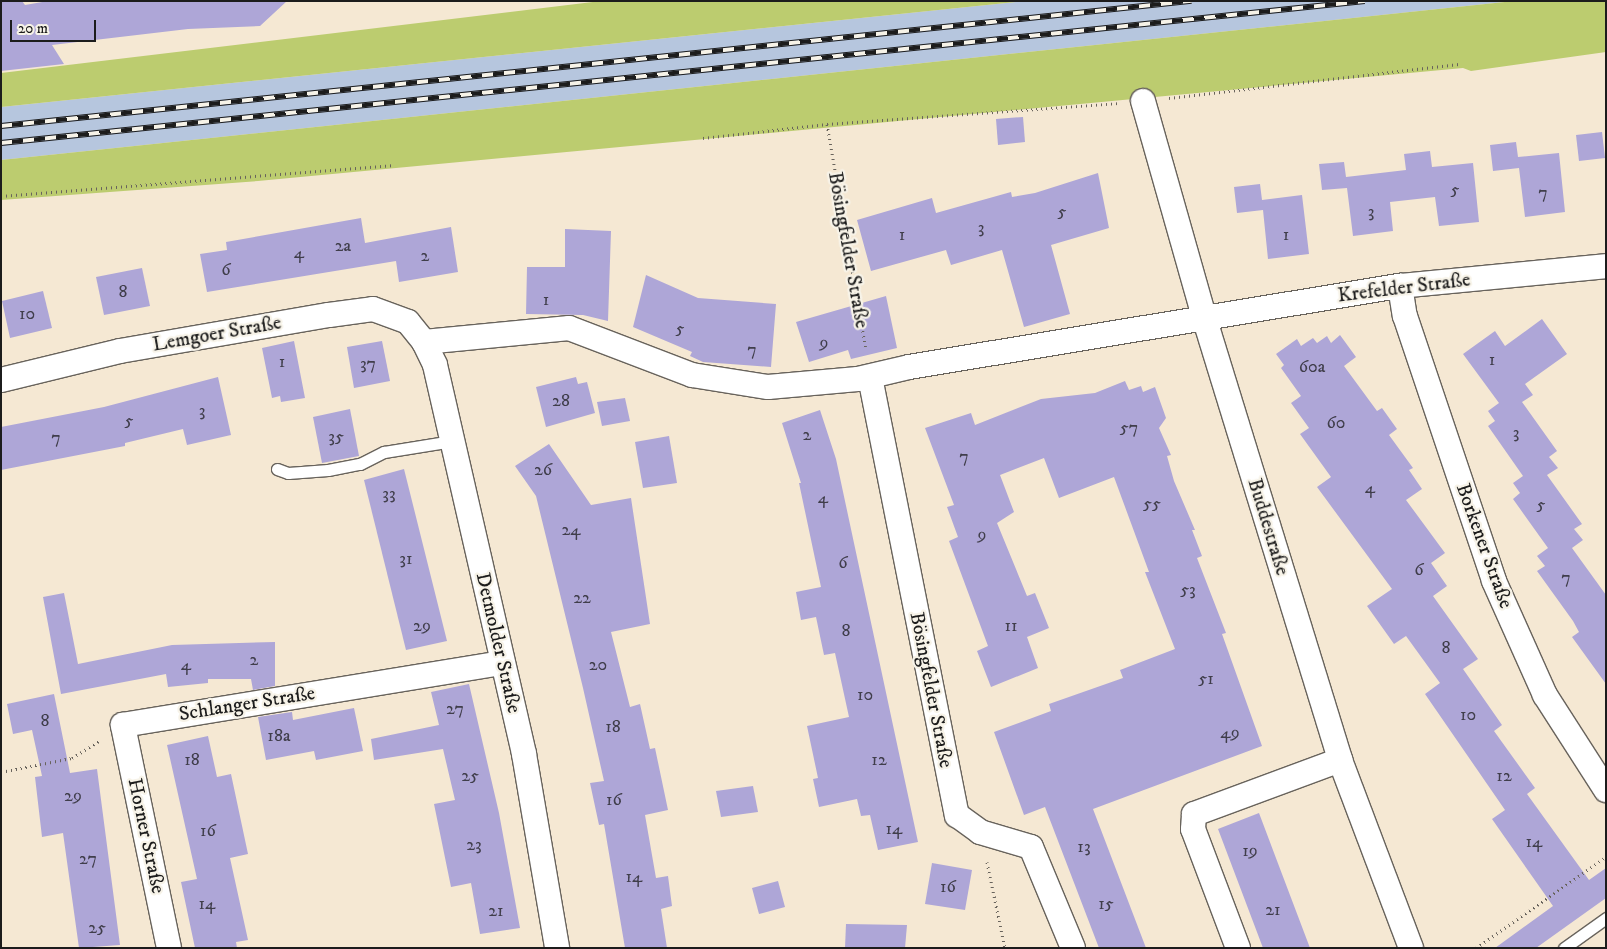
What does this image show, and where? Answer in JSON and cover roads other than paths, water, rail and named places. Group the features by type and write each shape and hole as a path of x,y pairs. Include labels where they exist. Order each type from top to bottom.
{"street":[{"name":"Buddestraße","path":"1142,101 1204,317 1340,760 1411,948"},
{"name":"Krefelder Straße","path":"1204,317 1400,286 1606,266"},
{"name":"Borkener Straße","path":"1400,286 1405,316 1494,581 1545,695 1606,790"},
{"name":"Lemgoer Straße","path":"1,380 120,351 373,309 408,322 424,342"},
{"path":"424,342 569,328 702,376 768,387 870,377 909,367 1204,317"},
{"name":"Detmolder Straße","path":"424,342 435,365 524,754 558,948"},
{"name":"Bösingfelder Straße","path":"870,377 957,815 980,832 1032,847 1073,948"},
{"name":"Schlanger Straße","path":"123,725 502,663"},
{"name":"Horner Straße","path":"123,725 169,948"},
{"path":"1238,948 1193,828 1194,814 1340,760"}],"lane":[{"path":"277,468 288,473 328,470 360,464 384,452 452,441"},
{"path":"1564,948 1606,918"}],"railway":[{"path":"1,126 1191,1"},
{"path":"1,143 1365,1"}]}
